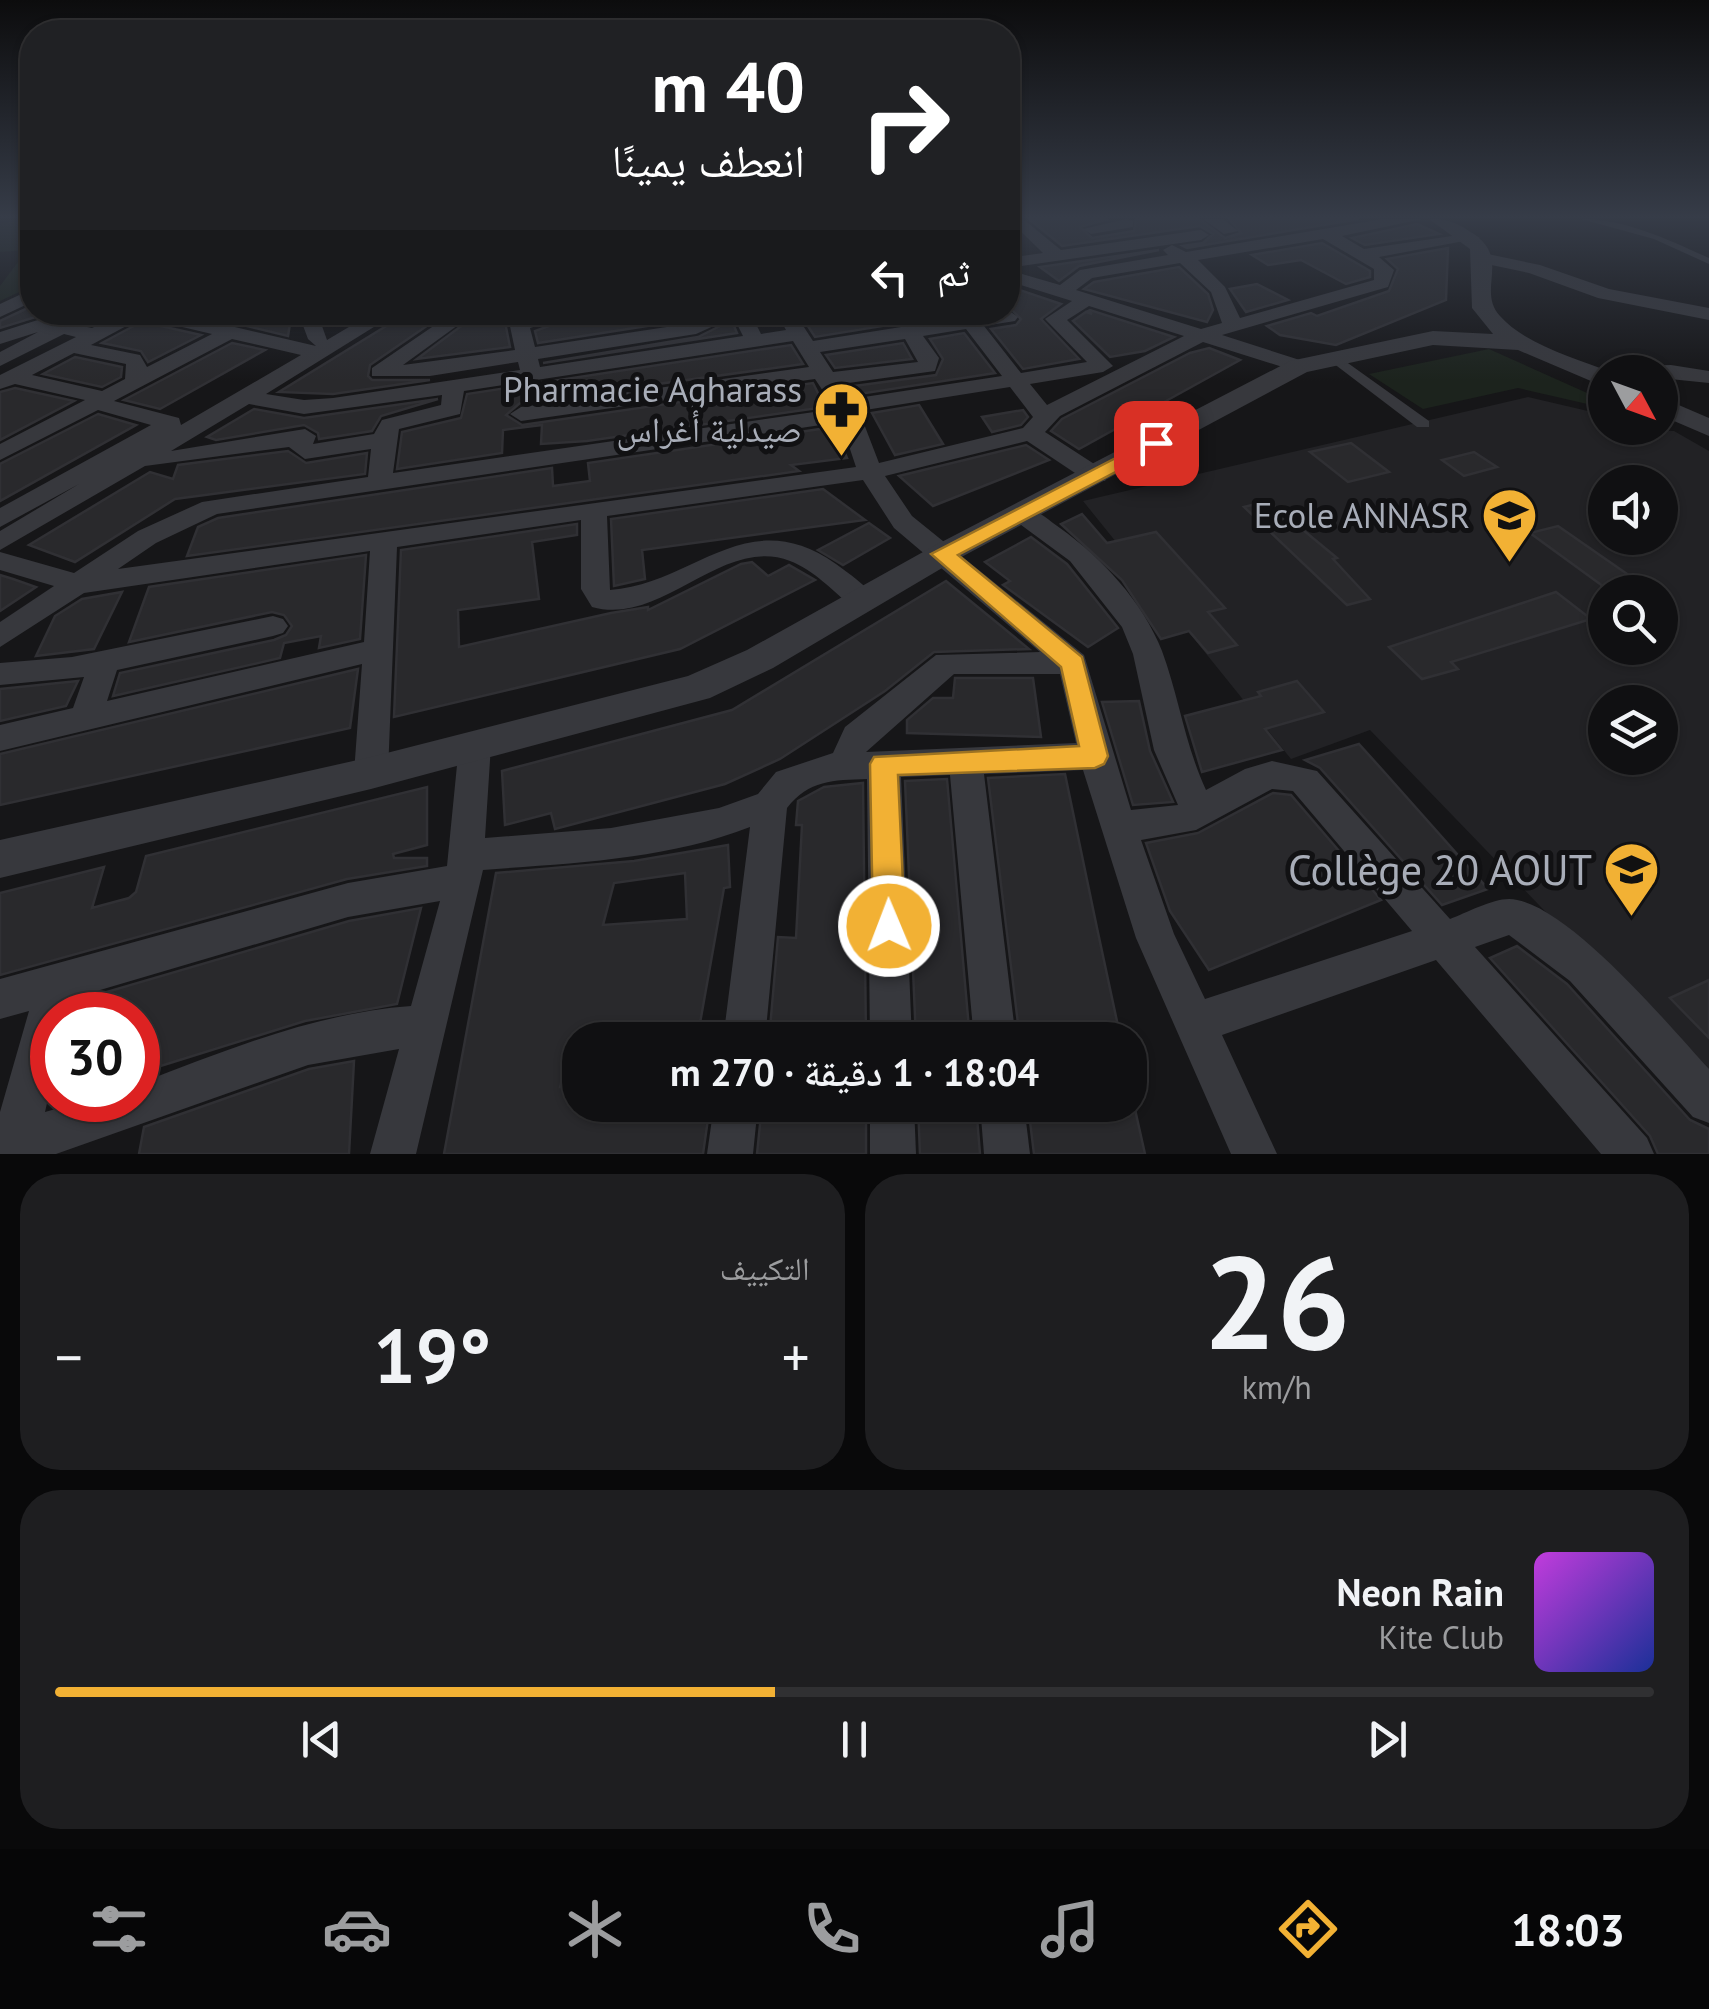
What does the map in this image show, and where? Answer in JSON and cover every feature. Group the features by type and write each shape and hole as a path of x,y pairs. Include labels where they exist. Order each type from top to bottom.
{"street":[{"path":"1063,292 1092,273"},
{"path":"1201,273 1228,304 1232,325"},
{"path":"0,561 80,584 870,472 1037,424 1132,369 1202,336 1374,288 1385,278 1385,273"},
{"path":"1480,273 1482,306 1488,317 1524,343 1588,371"},
{"path":"1545,273 1605,294 1709,314"},
{"path":"1020,279 1298,366"},
{"path":"1020,315 1041,315 1087,300"},
{"path":"1433,338 1482,306"},
{"path":"1041,315 1103,366"},
{"path":"0,338 61,328 96,334 115,325"},
{"path":"204,325 252,338 314,347"},
{"path":"252,338 256,325"},
{"path":"310,325 314,347"},
{"path":"0,542 248,398 345,325"},
{"path":"0,518 314,347 347,339 369,325"},
{"path":"383,440 305,452 300,448 325,406 448,325"},
{"path":"519,325 526,369 521,460"},
{"path":"248,398 325,406 454,386 706,325"},
{"path":"747,325 755,340"},
{"path":"378,372 526,369 755,340 956,325"},
{"path":"973,325 1016,378 1037,424 1096,476"},
{"path":"4,373 61,328"},
{"path":"61,328 133,359 137,365 135,382"},
{"path":"521,414 742,383 807,339 928,368 929,358 910,331"},
{"path":"0,454 228,333"},
{"path":"0,859 371,772 697,688 760,659 942,554 1298,366 1433,338 1524,343"},
{"path":"347,339 406,354"},
{"path":"807,339 847,410 870,472 904,522 1073,663 1095,756 1156,938 1254,1154"},
{"path":"726,344 742,383"},
{"path":"1338,360 1423,424"},
{"path":"0,636 167,525 210,507 847,410 1016,378 1103,366 1132,369"},
{"path":"1678,372 1709,377"},
{"path":"4,373 171,423"},
{"path":"380,480 383,440 394,422 452,409 454,386"},
{"path":"1678,413 1709,428"},
{"path":"0,426 37,434"},
{"path":"138,464 304,438"},
{"path":"594,510 595,590 602,600 653,594 717,560 766,547 790,551 818,565 862,600"},
{"path":"1022,513 1079,554 1134,623 1148,654 1164,732 1198,811"},
{"path":"371,772 384,540"},
{"path":"0,674 104,662 273,626"},
{"path":"195,692 204,642"},
{"path":"0,738 376,650"},
{"path":"85,719 104,662"},
{"path":"844,766 857,736 948,663 1073,663"},
{"path":"392,1154 467,867 475,744"},
{"path":"0,999 467,867 720,823 770,804 788,782 806,770 1095,756"},
{"path":"884,764 891,1022"},
{"path":"966,764 993,1022"},
{"path":"1121,826 1169,822 1198,811 1236,786 1277,774 1292,774 1318,794 1632,1154"},
{"path":"746,1022 770,804"},
{"path":"1192,1024 1509,917 1538,926 1709,1101"},
{"path":"7,1146 57,982"},
{"path":"7,1146 118,1113 329,1037 372,1028 424,1026"},
{"path":"730,1154 734,1122"},
{"path":"892,1122 892,1154"},
{"path":"1003,1122 1006,1154"}],"shaded area":[{"path":"10,273 20,273 20,292 0,301 0,286"},
{"path":"1489,349 1588,393 1588,404 1518,388 1423,409 1369,374"},
{"path":"1528,397 1588,411 1588,445 1678,445 1678,433 1709,451 1709,1081 1370,730 1291,759 1083,501"}],"building":[{"path":"1048,273 1070,273 1059,281"},
{"path":"1146,273 1185,273 1208,294 1213,310 1207,322 1084,289 1094,282"},
{"path":"1325,273 1370,273 1370,277 1346,284"},
{"path":"1396,273 1447,273 1446,300 1336,345 1280,335 1267,326 1311,313 1317,316 1389,291"},
{"path":"1257,284 1288,300 1246,312 1230,289"},
{"path":"1020,290 1061,304 1041,319 1079,359 1023,369 991,329 1020,325"},
{"path":"1088,311 1174,337 1145,351 1110,357 1073,321 1086,312 1092,314"},
{"path":"20,312 20,322 0,328 0,321"},
{"path":"136,325 156,325 201,335 148,362 141,351 102,343"},
{"path":"243,325 290,325 288,336"},
{"path":"388,325 428,325 370,365 368,376 372,380 430,380 333,394 279,392"},
{"path":"463,325 506,325 510,347 417,359"},
{"path":"551,325 654,325 538,343 535,331"},
{"path":"722,325 734,325 737,333 543,363 698,337"},
{"path":"807,325 888,325 815,337"},
{"path":"964,333 995,373 853,395 847,387 936,375 943,359 930,339"},
{"path":"232,343 265,350 160,409 124,400"},
{"path":"903,343 912,359 835,368 826,355"},
{"path":"791,345 803,364 520,403 506,415 522,425 813,383 825,407 587,441 541,444 542,425 503,430 502,453 397,469 402,432 461,418 467,394"},
{"path":"1209,348 1240,360 1079,449 1051,431 1062,419 1190,353"},
{"path":"75,357 122,367 121,377 102,387 43,374"},
{"path":"15,388 74,401 0,440 0,392"},
{"path":"438,399 381,416 372,431 319,439 318,433 304,425 216,440 207,437 254,409 304,418"},
{"path":"919,405 943,444 895,455 872,413"},
{"path":"1023,410 1028,417 1021,425 992,432 982,417"},
{"path":"98,414 136,425 0,501 0,464"},
{"path":"834,427 847,458 791,465 799,471 187,556 198,527 218,518 552,468 553,486 590,481 588,463"},
{"path":"1351,443 1389,472 1348,482 1310,452"},
{"path":"1026,445 1049,460 933,506 899,476"},
{"path":"288,451 306,463 367,453 365,474 175,499 75,562 29,545 150,472 173,479 178,465"},
{"path":"1474,452 1497,467 1464,476 1442,460"},
{"path":"823,489 865,520 642,550 645,579 614,586 611,519"},
{"path":"1268,501 1337,558 1333,559 1370,599 1347,605 1244,507"},
{"path":"1082,514 1107,543 1156,532 1225,608 1208,612 1237,645 1208,653 1189,631 1161,639 1122,580 1061,524"},
{"path":"869,523 890,538 843,565 818,550"},
{"path":"577,524 577,535 532,542 539,599 458,610 459,647 611,613 648,610 741,564 752,562 768,576 789,565 815,580 680,649 394,717 401,550"},
{"path":"1558,526 1588,547 1588,555 1600,555 1629,575 1588,575 1530,533"},
{"path":"1031,537 1067,564 1118,628 1088,647 1003,585 1010,581 985,562"},
{"path":"366,555 360,639 319,648 321,636 284,643 280,658 113,696 120,673 274,640 286,635 292,626 284,615 272,612 129,642 149,587"},
{"path":"0,575 13,579 36,587 0,611"},
{"path":"946,581 1029,649 934,652 885,691 780,759 725,784 555,829 551,813 505,825 502,771 732,710"},
{"path":"122,592 94,649 36,656 55,616 82,599"},
{"path":"1556,592 1588,617 1588,620 1451,662 1458,669 1422,679 1389,647"},
{"path":"358,669 350,728 0,805 0,754"},
{"path":"955,678 1033,678 1041,737 907,733 907,720 933,698 953,698"},
{"path":"78,681 66,706 0,721 0,689"},
{"path":"1297,681 1324,712 1265,729 1282,750 1202,772 1185,716 1261,696 1258,692"},
{"path":"1139,701 1150,751 1173,802 1133,805 1102,702"},
{"path":"1359,744 1488,889 1442,905 1320,768 1305,760"},
{"path":"1065,774 1117,1022 1018,1022 988,778"},
{"path":"947,779 968,1022 915,1022 905,781"},
{"path":"863,783 866,1022 771,1022 778,937 796,938 802,825 796,825 798,801 824,787"},
{"path":"427,787 427,845 393,854 394,858 427,858 427,866 347,879 0,975 0,893 104,867 92,908 129,898 136,892 146,856"},
{"path":"1273,793 1291,795 1381,900 1209,970 1170,911 1146,843 1198,833"},
{"path":"728,845 730,887 724,888 700,1022 562,1022 562,1122 708,1122 703,1154 444,1154 496,873 634,861","holes":["685,873 687,919 603,925 614,883"]},
{"path":"421,908 397,1004 305,1021 160,1066 160,992 107,992 349,921"},
{"path":"1517,946 1567,984 1690,1120 1709,1129 1709,1154 1658,1154 1650,1136 1490,958"},
{"path":"1709,980 1709,1038 1670,998"},
{"path":"354,1061 349,1154 139,1154 144,1127 309,1069"},
{"path":"760,1122 866,1122 866,1154 757,1154"},
{"path":"919,1122 977,1122 980,1154 920,1154"},
{"path":"1030,1122 1138,1122 1145,1154 1034,1154"}],"place":[{"name":"Pharmacie Agharass صيدلية أغراس","path":"841,459"},
{"name":"Ecole ANNASR","path":"1509,565"},
{"name":"Collège 20 AOUT","path":"1631,919"}],"route":[{"path":"889,926 884,764 966,764 1095,756 1073,663 942,554 1156,443"}]}
